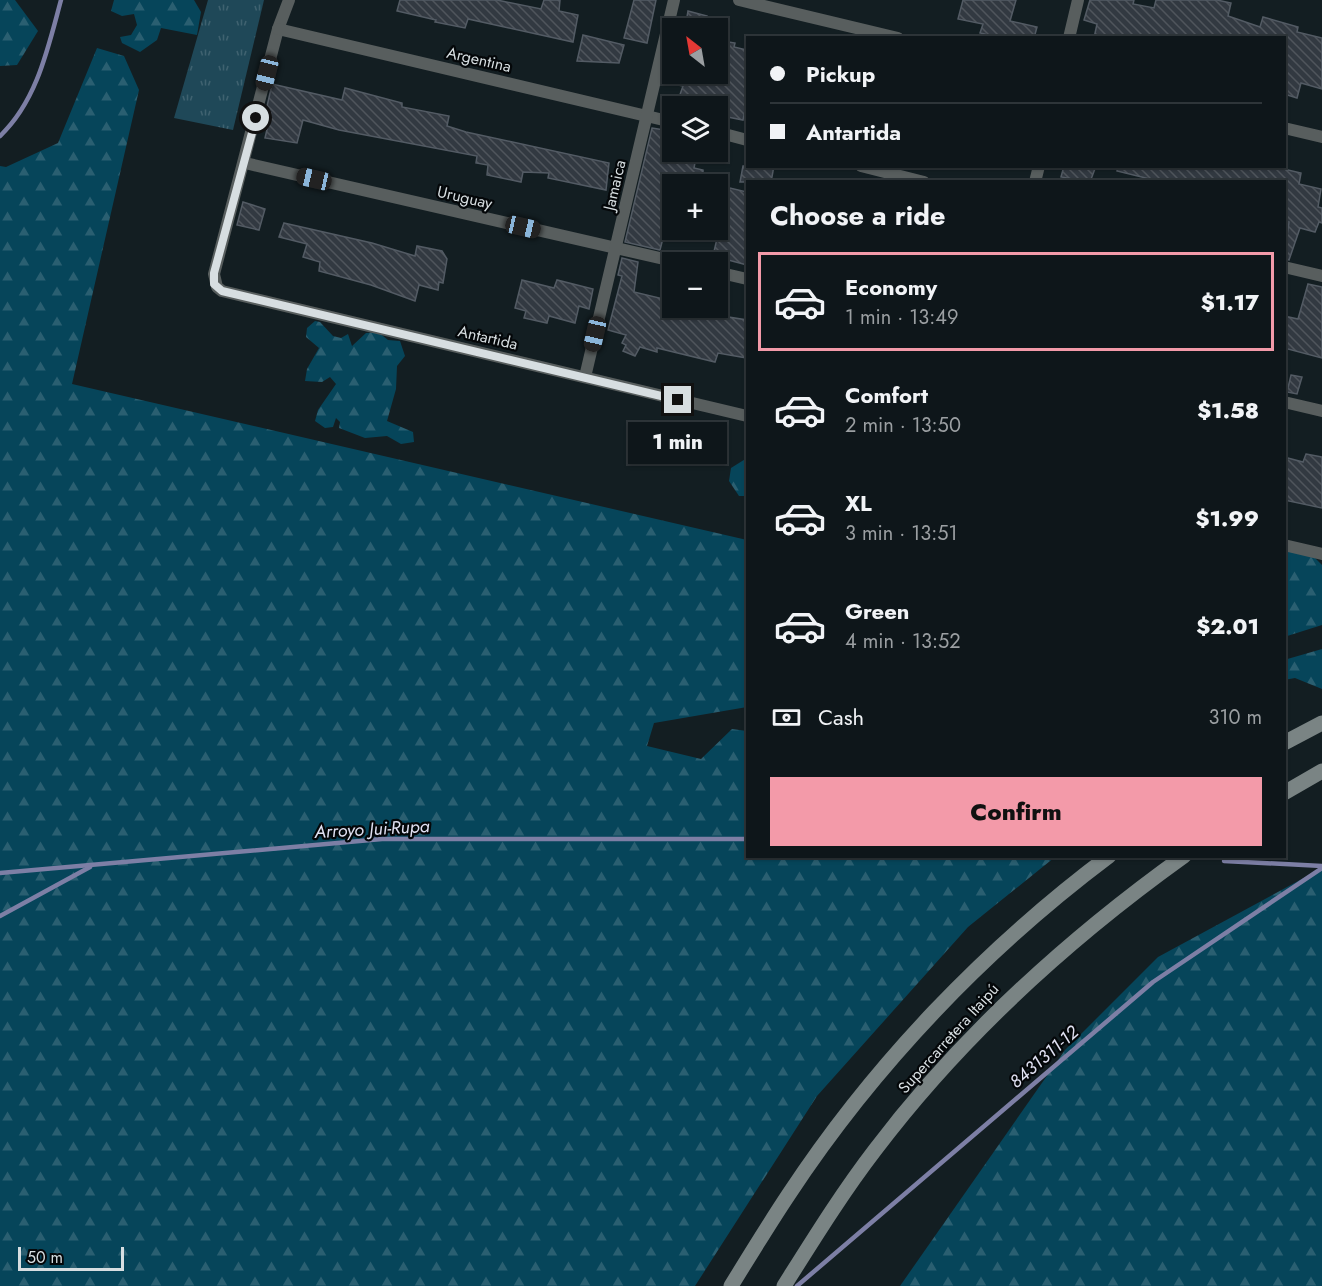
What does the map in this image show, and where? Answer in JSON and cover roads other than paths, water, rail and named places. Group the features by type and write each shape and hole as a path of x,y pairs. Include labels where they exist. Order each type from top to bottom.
{"street":[{"path":"245,163 278,28 289,0"},
{"name":"Jamaica","path":"585,377 674,0"},
{"path":"739,0 890,36"},
{"path":"1069,36 1078,0"},
{"name":"Argentina","path":"278,28 662,120"},
{"path":"1286,128 1322,137"},
{"path":"728,135 746,140"},
{"name":"Uruguay","path":"245,163 662,259"},
{"name":"Antartida","path":"245,163 214,273 214,284 222,291 746,416"},
{"path":"869,168 916,180"},
{"path":"1286,267 1322,276"},
{"path":"728,275 746,279"},
{"path":"1286,402 1322,411"},
{"path":"1286,545 1322,554"},
{"path":"1286,742 1322,723"},
{"path":"1286,792 1322,771"},
{"name":"Supercarretera Itaipú","path":"731,1286 789,1193 890,1063 973,973 1026,922 1106,858"},
{"name":"Supercarretera Itaipú","path":"784,1286 875,1149 990,1016 1065,946 1181,858"}],"waterway":[{"path":"0,136 23,107 40,73 61,0"},
{"name":"Arroyo Jui-Rupa","path":"0,873 382,839 746,839"},
{"name":"Arroyo Jui-Rupa","path":"1224,861 1322,866"},
{"path":"0,916 90,867"},
{"name":"8431311-12","path":"797,1286 1153,982 1322,868"}]}
